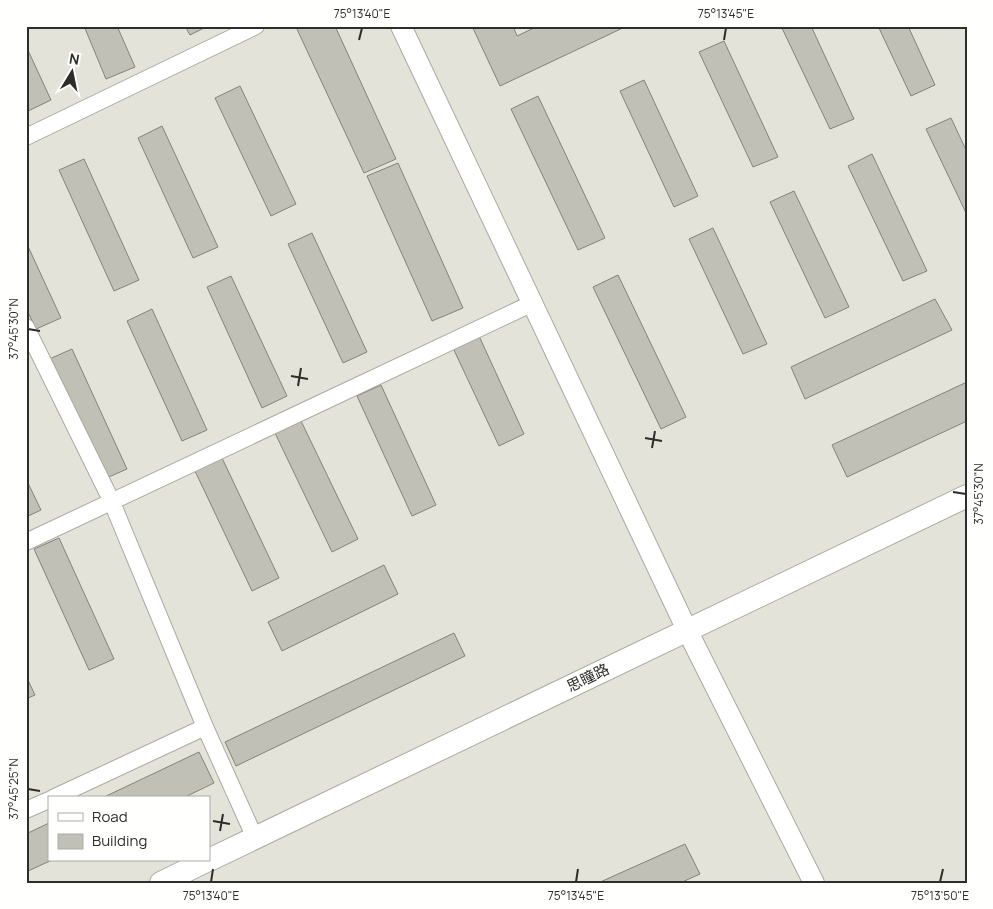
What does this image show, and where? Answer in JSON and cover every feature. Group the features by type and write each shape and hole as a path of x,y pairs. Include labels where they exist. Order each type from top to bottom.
{"main road":[{"name":"思瞳路","path":"210,859 967,496"},
{"name":"思瞳路","path":"161,883 204,862"}],"street":[{"path":"26,137 256,26"},
{"path":"400,26 533,303 686,630 814,883"},
{"path":"26,542 111,500 533,303"},
{"path":"26,327 111,500 205,727 255,838"},
{"path":"57,796 205,727"},
{"path":"26,810 48,800"}],"building":[{"path":"84,26 117,26 135,67 106,79"},
{"path":"185,26 208,26 190,35"},
{"path":"335,26 396,159 364,173 296,27"},
{"path":"472,26 513,26 517,36 538,26 627,26 500,86"},
{"path":"781,26 811,26 854,119 830,129"},
{"path":"878,26 908,26 935,85 911,96"},
{"path":"724,41 778,157 753,167 699,52"},
{"path":"26,46 51,100 26,112"},
{"path":"644,80 698,196 674,207 620,91"},
{"path":"240,86 296,204 271,216 215,98"},
{"path":"538,96 605,238 578,250 511,109"},
{"path":"951,118 967,152 967,215 926,129"},
{"path":"162,126 218,247 193,258 138,138"},
{"path":"872,154 927,271 903,281 848,166"},
{"path":"84,159 139,280 114,291 59,170"},
{"path":"398,163 463,308 432,321 367,176"},
{"path":"794,191 849,307 825,318 770,202"},
{"path":"713,228 767,344 743,354 689,239"},
{"path":"312,233 367,352 343,363 288,244"},
{"path":"26,242 61,318 36,329 26,308"},
{"path":"618,275 686,417 661,429 593,287"},
{"path":"231,276 287,396 262,408 207,287"},
{"path":"935,299 952,330 805,399 791,367"},
{"path":"152,309 207,430 182,441 127,321"},
{"path":"479,336 524,434 499,446 453,348"},
{"path":"72,349 127,469 102,480 47,360"},
{"path":"967,382 967,421 847,477 832,445"},
{"path":"381,385 436,505 412,516 357,396"},
{"path":"301,421 358,539 332,552 275,433"},
{"path":"222,458 279,578 252,591 195,471"},
{"path":"26,479 41,510 26,517"},
{"path":"59,538 114,659 89,670 34,549"},
{"path":"384,565 398,594 282,651 268,622"},
{"path":"454,633 465,656 236,766 225,742"},
{"path":"26,676 35,695 26,699"},
{"path":"199,752 214,783 187,796 106,796"},
{"path":"48,823 48,862 26,872 26,834"},
{"path":"685,844 700,874 680,883 598,883"}]}
